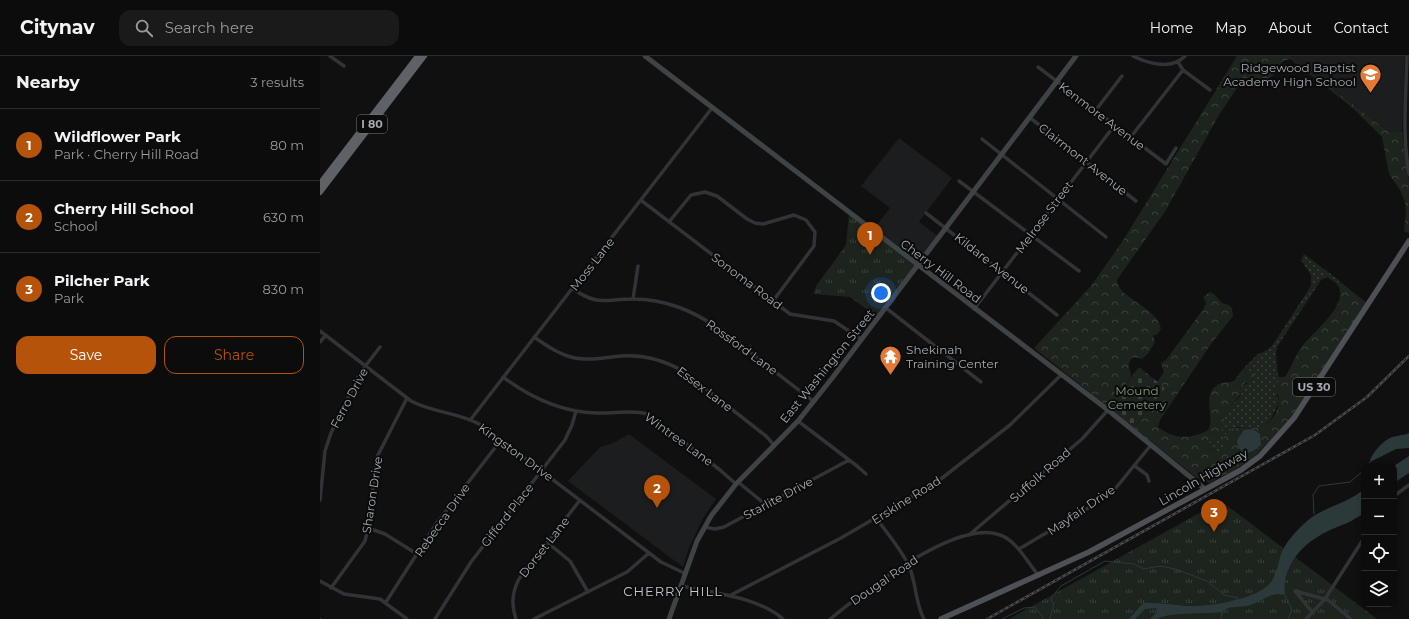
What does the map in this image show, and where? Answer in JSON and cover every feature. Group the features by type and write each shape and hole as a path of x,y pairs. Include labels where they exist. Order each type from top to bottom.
{"highway":[{"name":"I 80","path":"320,184 418,56"},
{"name":"I 80","path":"320,192 424,56"}],"main road":[{"name":"Lincoln Highway","path":"942,619 1089,552 1241,470 1260,456 1280,436 1298,412 1409,241"}],"street":[{"path":"330,56 344,66"},
{"name":"Cherry Hill Road","path":"645,56 1108,410 1205,489"},
{"name":"East Washington Street","path":"669,619 697,541 719,505 737,483 798,421 886,308 1076,56"},
{"path":"1133,56 1151,63 1162,64 1178,62 1185,56"},
{"path":"1407,56 1404,130 1409,174"},
{"path":"1178,62 1183,70 1210,90"},
{"name":"Kenmore Avenue","path":"1038,67 1166,164 1176,148"},
{"path":"1130,138 1183,70"},
{"path":"1095,111 1122,76"},
{"name":"Moss Lane","path":"471,419 572,288 642,201 712,108"},
{"name":"Clairmont Avenue","path":"1030,117 1136,201"},
{"name":"Melrose Street","path":"974,309 1114,126"},
{"path":"982,139 1059,198 1106,237"},
{"path":"959,181 1079,271"},
{"path":"669,222 691,196 705,192 717,196 747,219 755,223 763,224 794,215 806,220 815,232 814,246 773,300"},
{"name":"Sonoma Road","path":"642,201 790,314 834,321 861,339"},
{"name":"Kildare Avenue","path":"926,213 1058,314"},
{"path":"633,299 638,266"},
{"name":"Rossford Lane","path":"572,288 592,300 604,302 633,299 664,303 694,313 707,321 813,401"},
{"path":"886,308 982,382"},
{"name":"Kingston Drive","path":"320,331 407,398 426,408 471,419 542,470 661,562 686,574"},
{"path":"320,342 326,335"},
{"name":"Essex Lane","path":"534,337 550,348 575,358 588,359 635,356 660,360 672,365 683,371 755,427 774,445"},
{"name":"Ferro Drive","path":"320,500 328,442 360,373 380,347"},
{"name":"Erskine Road","path":"729,596 877,519 937,482 983,447 1015,420 1061,375"},
{"name":"Wintree Lane","path":"503,377 535,398 555,407 595,413 638,411 648,414 766,505"},
{"name":"Sharon Drive","path":"331,588 361,548 368,528 377,457 407,398"},
{"name":"Suffolk Road","path":"968,535 1082,439 1108,410"},
{"name":"Gifford Place","path":"435,619 471,562 567,437 576,411"},
{"path":"798,421 850,460 866,474"},
{"name":"Rebecca Drive","path":"386,602 436,524 501,440"},
{"name":"Mayfair Drive","path":"1019,549 1095,504 1115,489 1152,445"},
{"name":"Starlite Drive","path":"705,527 715,529 724,527 850,460"},
{"path":"1135,466 1147,475 1150,481"},
{"path":"1397,494 1409,485"},
{"name":"Dorset Lane","path":"516,619 512,604 515,588 519,579 580,500"},
{"path":"877,519 907,562 913,576 917,602 924,619"},
{"path":"368,528 385,534 417,554"},
{"name":"Dougal Road","path":"830,619 867,589 907,562 938,546 968,535 999,534 1010,539 1039,576"},
{"path":"548,542 570,561 588,592"},
{"path":"1306,619 1325,599 1361,543"},
{"path":"534,619 627,572 649,553"},
{"path":"320,581 331,588 351,595 373,597 386,602 407,619"},
{"path":"682,586 729,596 773,611 783,619"},
{"path":"1313,613 1295,592 1328,600 1351,619"}],"shaded area":[{"name":"Ridgewood Baptist Academy High School","path":"1290,56 1405,56 1402,132 1389,132"},
{"path":"899,138 952,178 919,222 938,236 917,264 873,230 890,208 861,186"},
{"path":"1253,429 1260,434 1261,445 1253,451 1244,454 1238,447 1237,440 1244,430"},
{"path":"1409,433 1409,448 1396,449 1370,462 1380,445 1392,437"},
{"path":"629,434 716,499 703,518 689,548 683,567 568,481 600,447 613,443"},
{"path":"1409,456 1409,473 1397,481 1397,464"},
{"path":"1361,491 1361,516 1314,539 1299,552 1288,569 1285,582 1285,595 1279,594 1269,596 1251,605 1230,608 1222,612 1178,614 1169,615 1158,619 1150,619 1157,612 1156,608 1145,609 1135,619 1129,619 1143,603 1186,606 1219,604 1244,598 1255,593 1271,582 1276,573 1284,547 1291,537 1307,521 1320,512"}],"green space":[{"path":"1237,56 1290,56 1389,132 1402,132 1409,180 1409,233 1404,231 1406,211 1405,202 1400,190 1389,174 1382,137 1354,109 1315,78 1303,71 1291,59 1283,61 1275,73 1268,79 1243,79 1219,115 1166,210 1117,280 1123,292 1153,315 1158,321 1161,329 1157,335 1153,335 1155,342 1148,354 1142,359 1133,357 1129,363 1131,377 1108,407 1034,348 1091,286 1122,242"},
{"path":"849,214 916,266 877,317 850,297 814,294 816,286 846,245"},
{"path":"1304,254 1340,281 1337,284 1327,277 1321,280 1277,347 1276,354 1278,376 1280,377 1277,396 1279,402 1270,421 1258,428 1236,427 1223,444 1223,453 1221,454 1207,447 1207,444 1232,404 1239,398 1242,393 1242,386 1248,383 1246,368 1242,370 1258,354 1272,346 1311,286 1311,275 1301,260"},
{"path":"1339,281 1367,303 1286,425 1254,457 1233,471 1209,483 1197,478 1134,428 1165,388 1157,382 1164,372 1161,363 1166,360 1204,308 1206,302 1203,297 1210,292 1214,294 1222,303 1229,305 1232,308 1233,316 1211,344 1160,420 1158,427 1170,434 1182,437 1189,437 1208,430 1210,425 1209,400 1213,388 1221,383 1234,381 1242,370 1246,368 1256,374 1255,379 1252,383 1245,383 1242,386 1242,393 1232,404 1224,417 1224,427 1218,436 1207,444 1207,447 1221,454 1223,451 1223,442 1228,432 1236,428 1258,428 1269,422 1276,413 1279,402 1277,388 1278,381 1280,377 1285,377 1300,349 1335,309 1339,300 1340,292 1337,284"},
{"name":"Mound Cemetery","path":"1139,367 1165,388 1134,428 1108,407"},
{"path":"1221,501 1377,619 1009,619"}],"waterway":[{"path":"1314,514 1313,495 1319,486 1350,482 1361,473"},
{"path":"1050,619 1054,603 1051,601 1052,597 1061,586 1105,561 1134,564 1143,569 1161,566 1175,569 1207,581 1224,595 1238,598"},
{"path":"1273,580 1281,561"},
{"path":"1285,595 1292,610 1288,619"},
{"path":"1002,619 1024,608 1035,607 1044,619"},
{"path":"1221,619 1222,612"}],"railway":[{"path":"987,619 1315,435 1367,397 1409,356"}],"place":[{"name":"Ridgewood Baptist Academy High School","path":"1371,94"},
{"name":"Wildflower Park","path":"870,255"},
{"name":"Shekinah Training Center","path":"891,376"},
{"name":"Cherry Hill School","path":"657,508"},
{"name":"Pilcher Park","path":"1214,532"}],"district":[{"name":"CHERRY HILL","path":"673,591"}]}
